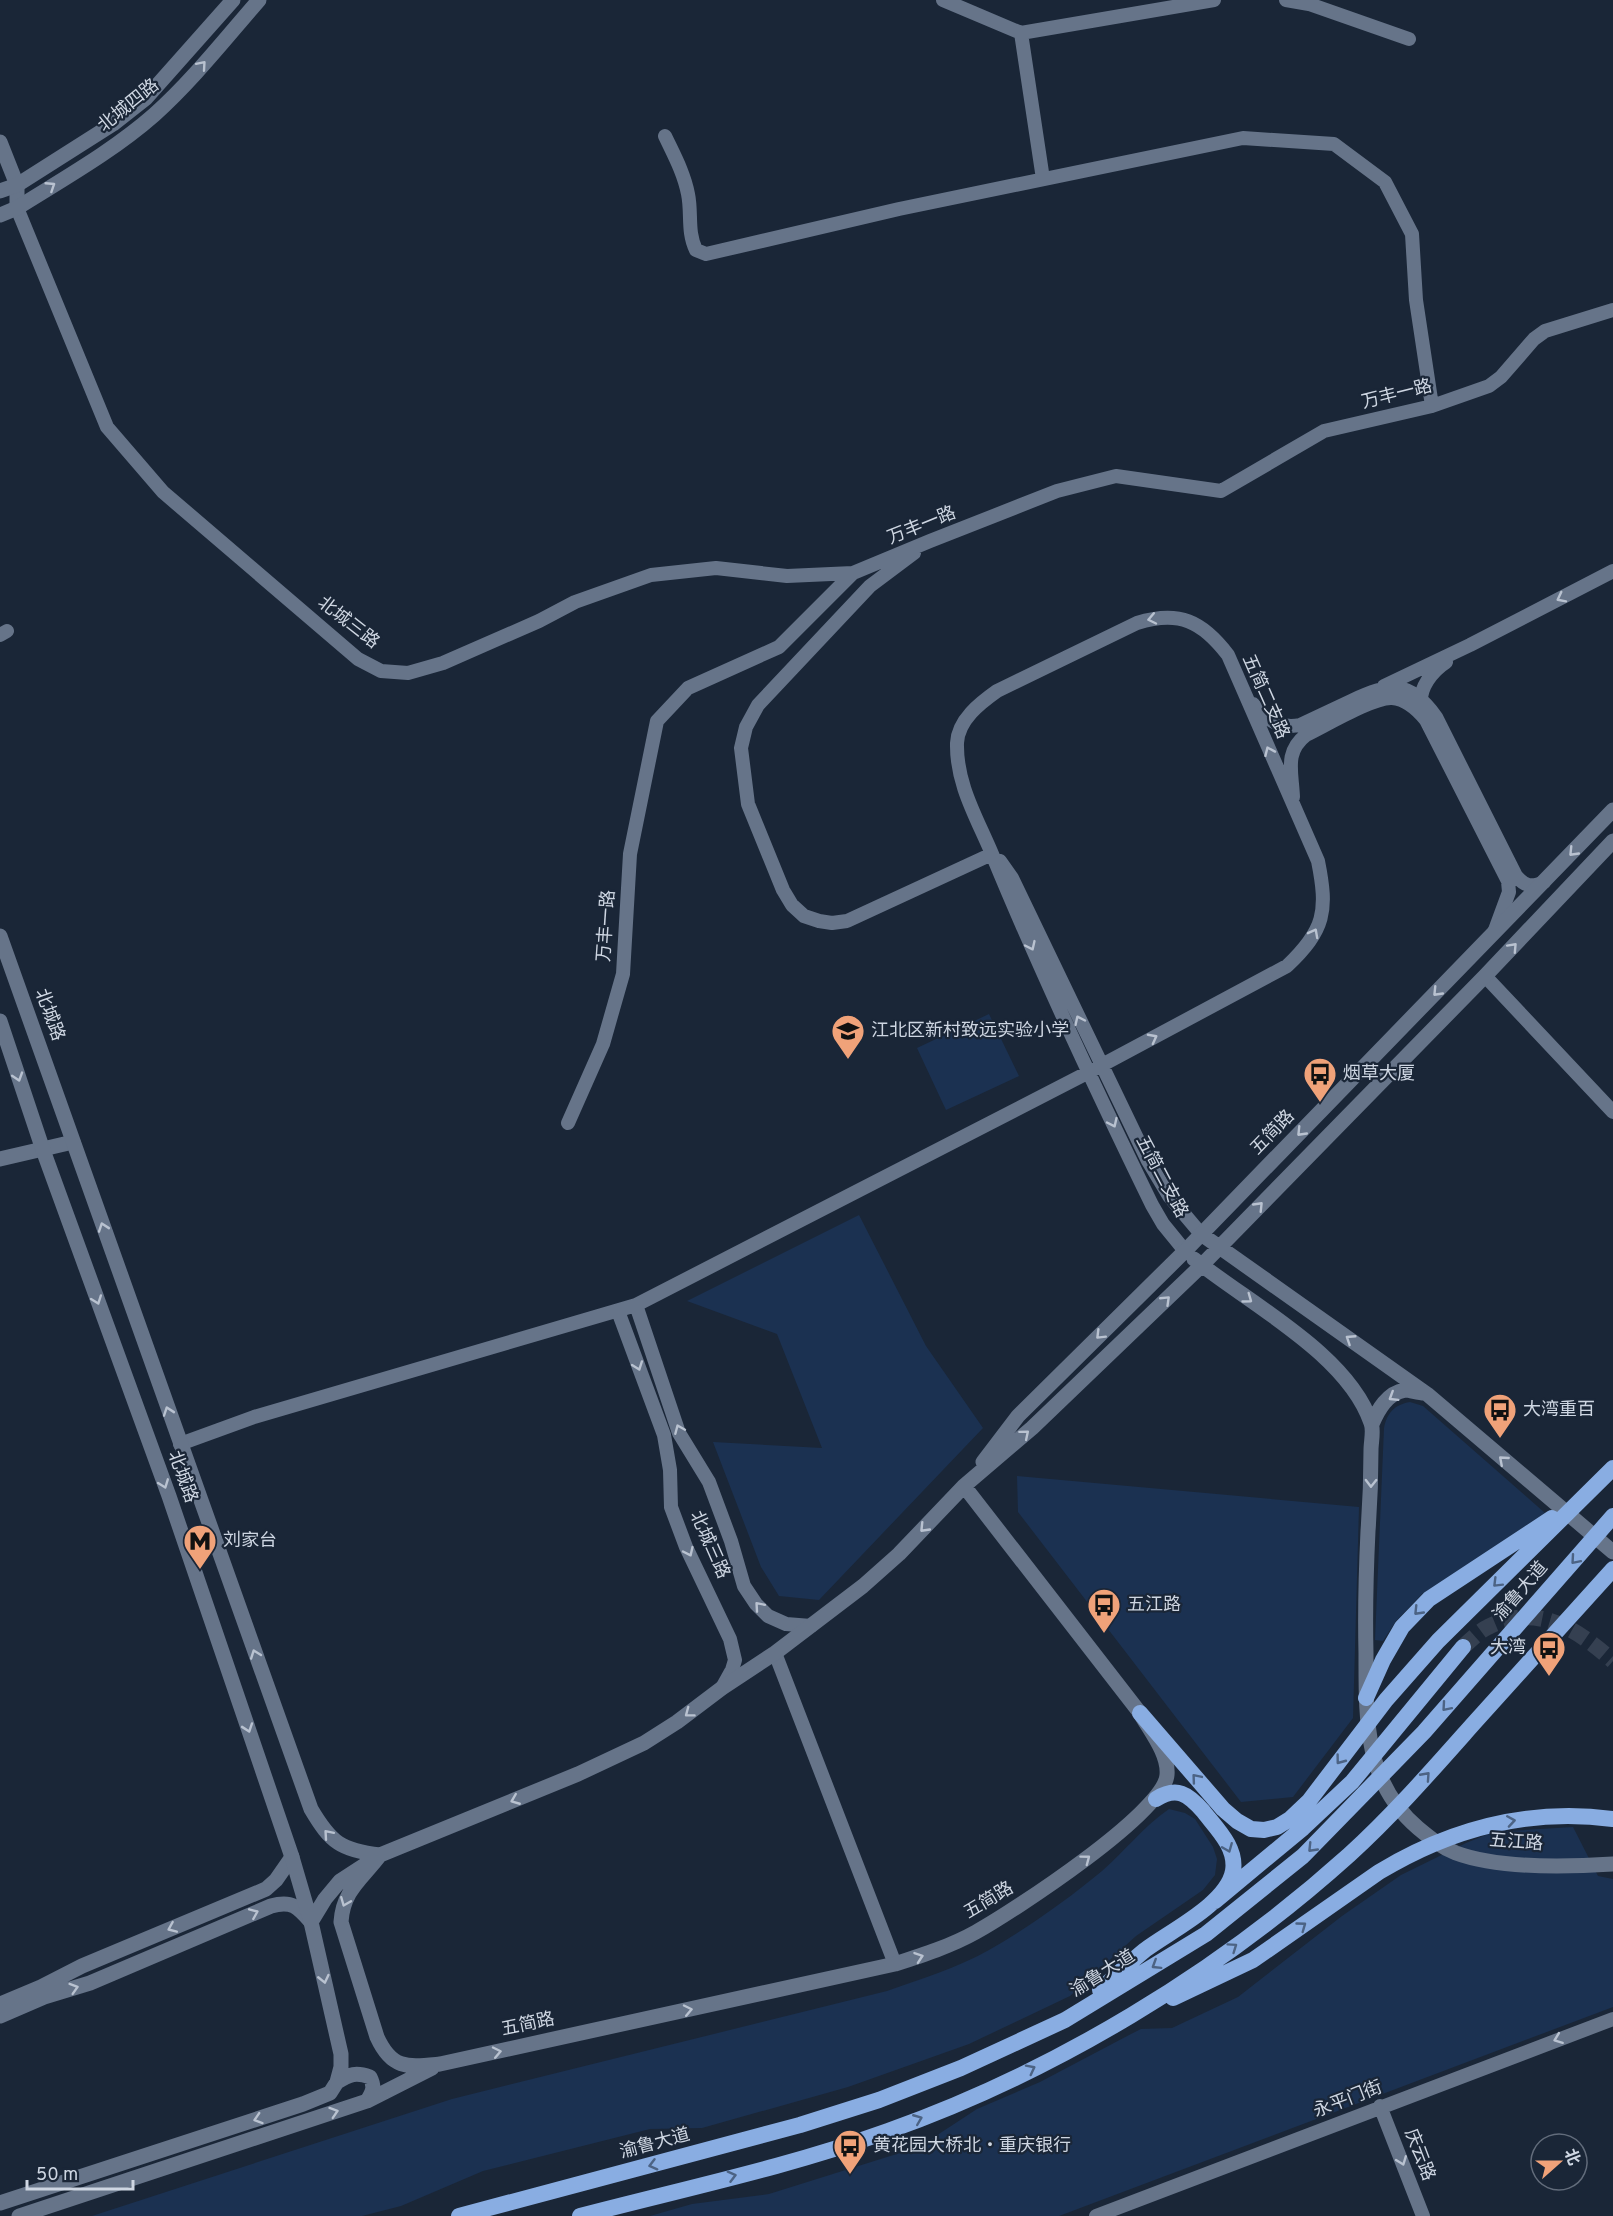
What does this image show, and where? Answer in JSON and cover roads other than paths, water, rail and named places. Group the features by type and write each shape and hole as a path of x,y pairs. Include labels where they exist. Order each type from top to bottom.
{"highway":[{"path":"1140,1713 1230,1815 1251,1829 1264,1830 1277,1827 1290,1819 1309,1801 1386,1700 1438,1641 1613,1468"},
{"path":"1366,1705 1383,1660 1402,1627 1429,1599 1587,1494"},
{"name":"渝鲁大道","path":"459,2216 789,2128 879,2100 961,2068 1065,2020 1206,1934 1303,1856 1425,1732 1613,1516"},
{"path":"1120,2023 1263,1926 1351,1853 1418,1785 1613,1569"},
{"path":"1065,2020 1144,1951 1215,1901 1303,1828 1353,1782 1462,1647"},
{"path":"1156,1799 1166,1793 1183,1794 1193,1800 1222,1835 1233,1860 1233,1872 1215,1901"},
{"path":"580,2216 808,2157 889,2131 978,2095 1120,2023 1224,1975 1252,1959 1365,1881 1423,1848 1496,1823 1613,1809"},
{"path":"1578,1815 1613,1819"}],"main road":[{"name":"北城四路","path":"0,192 17,185 113,124 146,98 233,0"},
{"name":"北城四路","path":"0,215 17,208 123,139 153,116 259,0"},
{"name":"北城三路","path":"0,142 17,185 17,208"},
{"name":"北城三路","path":"0,192 17,208"},
{"name":"五简路","path":"964,1486 1018,1416 1185,1251 1613,810"},
{"name":"五简路","path":"311,1922 325,1899 340,1881 380,1855 613,1758 677,1722 722,1688 775,1653 862,1586 899,1554 964,1486 1032,1428 1202,1265 1485,976 1613,841"},
{"name":"北城路","path":"0,936 311,1809 333,1841 356,1852 380,1855"},
{"name":"北城路","path":"0,1022 43,1150 169,1496 292,1857 311,1922"},
{"path":"0,1159 73,1142"},
{"path":"1201,1234 1427,1394 1613,1552"},
{"path":"1185,1251 1310,1345 1338,1372 1355,1393 1372,1424"},
{"path":"1372,1424 1379,1408 1390,1397 1404,1390 1427,1394"},
{"name":"五江路","path":"1372,1424 1365,1591 1366,1705 1377,1772 1393,1802 1432,1841 1479,1860 1609,1866"},
{"name":"五简路","path":"380,1855 349,1892 342,1906 341,1922 383,2049 398,2064 411,2067 440,2064 895,1964 933,1952 974,1933 1016,1908 1093,1854 1156,1799 1167,1776 1166,1765 1140,1713 964,1486"},
{"path":"0,2004 41,1987 82,1966 266,1889 276,1880 292,1857"},
{"path":"0,2016 44,1997 90,1983 271,1906 292,1904 311,1922 341,2054 337,2082 330,2093 303,2104 0,2203"},
{"name":"五简路","path":"19,2216 367,2101 440,2064"},
{"path":"337,2082 357,2073 370,2077 373,2092 367,2101"}],"street":[{"path":"943,0 1021,33 1214,0"},
{"path":"1286,0 1309,4 1409,39"},
{"path":"1021,33 1043,179"},
{"path":"665,136 680,167 688,193 690,238 696,250 706,254 899,209 1243,138 1334,144 1385,182 1412,234 1416,300 1432,406"},
{"name":"北城三路","path":"17,208 107,427 162,492 358,660 381,671 408,673 443,663 539,621 575,602 651,575 716,568 787,576 853,573"},
{"name":"万丰一路","path":"568,1123 603,1044 622,974 630,854 657,721 688,688 779,647 853,573 930,541 1057,491 1116,476 1221,491 1324,431 1432,406 1489,386 1501,377 1534,339 1545,331 1613,310"},
{"path":"930,541 870,586 758,705 746,727 741,748 748,804 783,890 792,905 804,916 819,921 832,923 847,921 992,854"},
{"path":"1243,692 1262,715 1271,722 1292,727 1300,725 1470,645 1613,571"},
{"name":"五简二支路","path":"1095,1069 1287,966 1304,950 1316,932 1324,910 1323,886 1318,861 1228,656 1214,636 1195,624 1175,617 1156,617 1137,623 997,691 972,712 965,721 957,740 958,765 963,789 992,854 999,859 1012,878 1152,1205 1163,1224 1185,1251"},
{"path":"1426,720 1420,698 1428,681 1434,672 1470,645"},
{"path":"1375,690 1384,687 1403,689 1420,698 1436,717 1516,876 1525,885 1544,882"},
{"path":"1294,808 1292,750 1297,742 1306,735 1381,699 1400,700 1419,711 1426,720 1508,881 1509,892 1506,903 1492,935"},
{"path":"1485,976 1613,1112"},
{"path":"180,1444 254,1417 636,1305 1095,1069"},
{"name":"五简二支路","path":"1095,1069 1169,1196 1201,1234"},
{"name":"北城三路","path":"636,1305 679,1433 709,1482 731,1541 744,1586 756,1604 768,1616 786,1624 811,1626"},
{"name":"北城三路","path":"618,1311 664,1435 670,1470 671,1507 686,1547 730,1639 735,1660 722,1688"},
{"path":"775,1653 895,1964"},
{"name":"永平门街","path":"1096,2216 1613,2019"},
{"name":"庆云路","path":"1380,2106 1423,2216"}],"tunnel":[{"path":"1463,1647 1478,1633 1506,1620 1523,1617 1540,1618 1571,1630 1613,1661"}],"place":[{"name":"江北区新村致远实验小学","path":"848,1060"},
{"name":"烟草大厦","path":"1320,1103"},
{"name":"大湾重百","path":"1500,1439"},
{"name":"刘家台","path":"200,1570"},
{"name":"五江路","path":"1104,1634"},
{"name":"大湾","path":"1549,1677"},
{"name":"黄花园大桥北‧重庆银行","path":"850,2175"}]}
